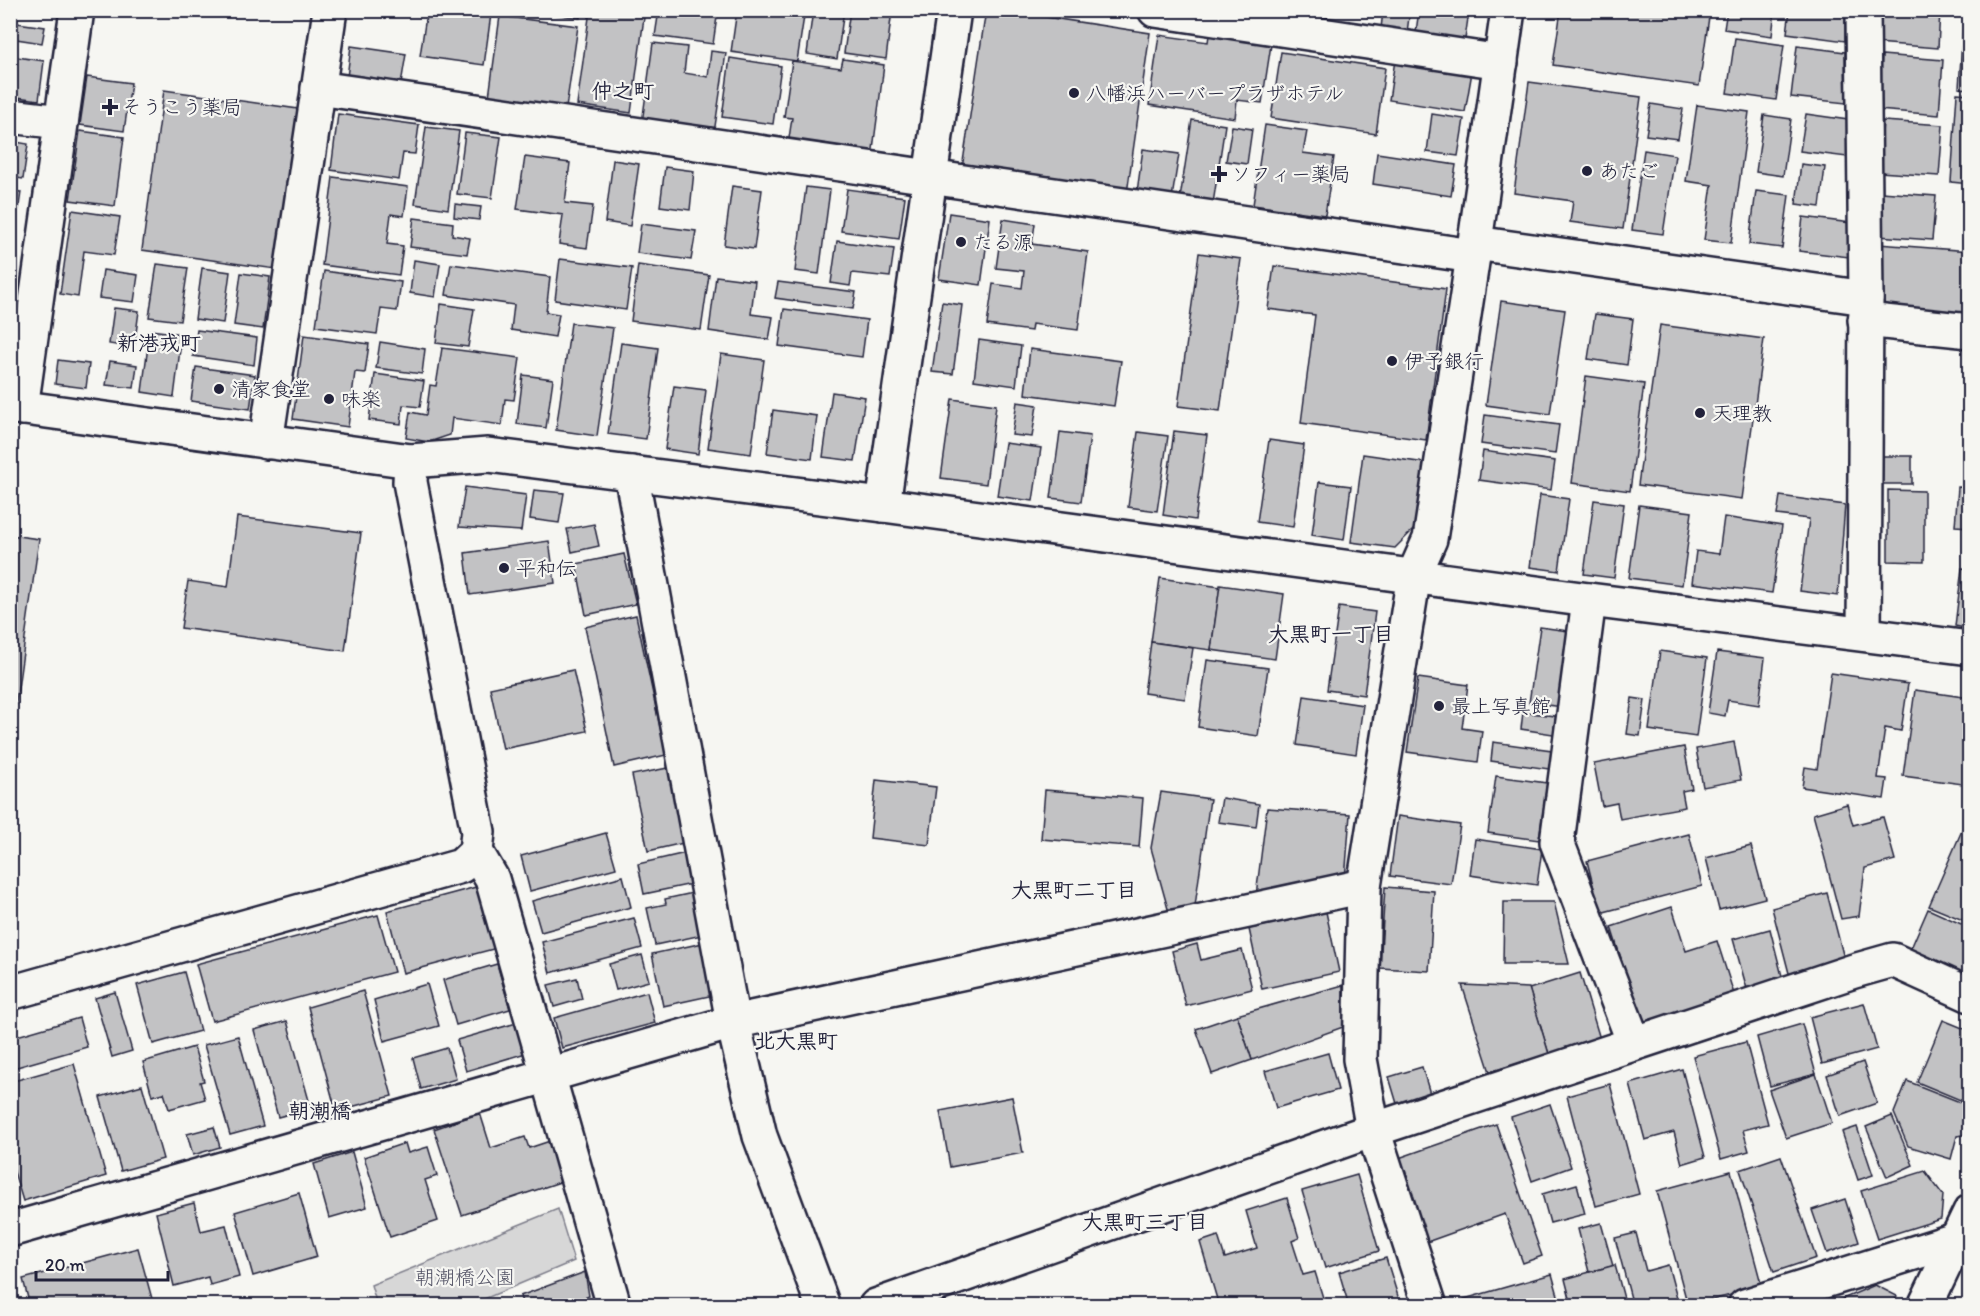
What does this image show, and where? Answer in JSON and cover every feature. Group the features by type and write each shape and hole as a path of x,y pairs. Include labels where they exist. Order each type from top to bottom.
{"street":[{"path":"77,10 16,407 411,461 488,455 1970,648"},
{"path":"266,442 330,10"},
{"path":"883,505 954,10"},
{"path":"1155,10 1501,62"},
{"path":"1430,1305 1373,1130 1360,1059 1364,886 1414,575 1430,539 1508,10"},
{"path":"1863,10 1866,309 1864,634"},
{"path":"318,88 931,178 1474,249 1866,309 1970,331"},
{"path":"10,116 61,122"},
{"path":"411,461 410,482 478,832 476,852 492,879 614,1305"},
{"path":"631,473 733,1022 760,1136 824,1305"},
{"path":"1589,600 1557,842 1634,1044"},
{"path":"10,993 461,866 476,852"},
{"path":"10,1230 733,1022 1364,886"},
{"path":"876,1305 1373,1130 1854,970 1893,960 1970,995"},
{"path":"1925,1305 1970,1212"},
{"path":"1745,1305 1955,1240"}],"green space":[{"name":"朝潮橋公園","path":"558,1209 574,1261 470,1305 377,1305 371,1285"}],"building":[{"path":"427,10 469,10 491,14 484,65 420,56"},
{"path":"526,10 581,10 580,18"},
{"path":"590,10 645,10 631,113 577,105"},
{"path":"659,10 718,10 713,44 655,36"},
{"path":"737,10 805,10 797,61 731,52"},
{"path":"813,10 844,10 837,59 807,54"},
{"path":"850,10 892,10 886,59 844,53"},
{"path":"986,10 1000,10 1150,33 1126,200 961,175"},
{"path":"1383,10 1410,10 1407,32 1381,29"},
{"path":"1419,10 1469,11 1464,46 1415,39"},
{"path":"1561,10 1710,10 1699,86 1553,65"},
{"path":"1727,10 1775,10 1772,36 1724,29"},
{"path":"1790,10 1845,10 1845,41 1787,33"},
{"path":"1879,10 1940,10 1938,48 1877,43"},
{"path":"500,16 578,26 566,108 489,97"},
{"path":"10,22 45,27 42,43 10,38"},
{"path":"1963,25 1970,26 1970,89 1959,88"},
{"path":"1210,28 1272,38 1262,103 1237,100 1235,118 1149,105 1159,35 1208,42"},
{"path":"1735,38 1784,45 1776,100 1727,93"},
{"path":"653,43 687,47 684,73 708,77 711,51 726,53 714,133 642,123"},
{"path":"351,46 406,54 401,84 347,77"},
{"path":"1797,46 1845,52 1846,103 1791,97"},
{"path":"1281,52 1385,68 1376,134 1271,118"},
{"path":"1882,55 1943,60 1939,115 1878,110"},
{"path":"10,56 44,61 39,100 10,96"},
{"path":"730,58 781,66 773,124 722,117"},
{"path":"843,59 884,65 872,157 788,145 792,118 784,117 792,61 841,68"},
{"path":"1395,60 1472,72 1465,112 1389,100"},
{"path":"87,77 131,83 124,131 80,125"},
{"path":"1529,82 1641,97 1623,229 1570,222 1573,201 1514,193"},
{"path":"164,90 298,109 276,269 142,250"},
{"path":"1957,93 1970,94 1970,184 1951,182"},
{"path":"1651,104 1683,109 1678,139 1646,135"},
{"path":"1697,105 1749,112 1731,243 1704,240 1712,185 1686,181"},
{"path":"338,114 419,125 415,154 403,153 399,180 331,170"},
{"path":"1432,114 1464,119 1458,156 1427,152"},
{"path":"1806,114 1848,120 1847,157 1800,151"},
{"path":"1764,115 1791,119 1783,176 1756,172"},
{"path":"1192,120 1225,125 1212,210 1179,205"},
{"path":"1883,121 1943,125 1939,176 1879,172"},
{"path":"1265,125 1307,131 1303,153 1334,157 1325,215 1253,205"},
{"path":"1232,126 1252,129 1247,164 1226,161"},
{"path":"426,127 459,131 448,209 415,204"},
{"path":"80,131 124,137 115,206 70,200"},
{"path":"465,133 501,137 492,198 457,194"},
{"path":"10,141 28,144 23,179 10,177"},
{"path":"1143,149 1179,154 1171,204 1136,199"},
{"path":"1644,150 1675,155 1663,234 1632,230"},
{"path":"1377,153 1456,165 1451,196 1373,184"},
{"path":"525,157 570,163 565,203 593,206 587,248 559,244 563,215 517,209"},
{"path":"613,160 639,164 630,226 605,222"},
{"path":"1801,164 1825,167 1820,207 1796,204"},
{"path":"665,167 694,171 690,210 660,206"},
{"path":"333,177 408,187 404,216 391,214 387,244 403,246 399,275 322,265"},
{"path":"732,186 762,190 754,249 724,245"},
{"path":"806,187 830,190 819,274 795,271"},
{"path":"847,189 905,197 899,239 841,231"},
{"path":"10,191 21,192 14,241 10,241"},
{"path":"1756,191 1789,195 1782,248 1749,244"},
{"path":"1881,192 1936,196 1932,240 1878,236"},
{"path":"455,204 481,207 479,220 454,217"},
{"path":"72,210 120,217 114,255 84,251 78,297 60,294"},
{"path":"949,213 990,219 981,285 939,279"},
{"path":"1803,217 1851,223 1849,257 1799,251"},
{"path":"414,218 453,223 452,235 470,238 467,254 410,247"},
{"path":"1003,219 1035,224 1032,244 1088,252 1078,330 1032,324 1031,331 987,325 993,284 1022,288 1024,271 996,268"},
{"path":"641,224 696,231 691,260 637,253"},
{"path":"837,241 894,249 890,277 852,273 850,286 831,283"},
{"path":"1878,244 1970,251 1970,313 1874,307"},
{"path":"10,251 16,252 10,291"},
{"path":"1199,253 1241,259 1220,411 1178,406"},
{"path":"560,259 632,268 626,310 555,300"},
{"path":"414,260 440,264 435,297 410,293"},
{"path":"157,264 188,268 180,321 149,317"},
{"path":"451,264 550,277 546,312 559,314 555,337 511,330 514,305 446,295"},
{"path":"638,265 709,275 701,330 631,321"},
{"path":"1274,266 1446,289 1426,440 1301,423 1315,315 1268,309"},
{"path":"202,268 230,272 223,323 195,319"},
{"path":"103,270 138,275 134,302 99,298"},
{"path":"324,271 401,282 397,311 381,309 377,334 316,326"},
{"path":"241,273 270,277 263,329 234,325"},
{"path":"716,276 755,281 751,314 773,317 769,340 709,331"},
{"path":"778,282 856,292 853,309 775,298"},
{"path":"1501,301 1565,310 1550,414 1486,405"},
{"path":"942,302 962,305 953,374 932,372"},
{"path":"441,304 474,309 468,347 436,343"},
{"path":"114,308 139,311 134,348 109,344"},
{"path":"784,309 867,320 862,357 779,346"},
{"path":"1595,314 1633,319 1627,365 1588,359"},
{"path":"571,323 613,328 597,436 556,430"},
{"path":"1660,325 1764,339 1742,499 1638,485"},
{"path":"150,330 182,334 174,397 142,392"},
{"path":"197,330 257,338 254,365 193,356"},
{"path":"304,335 369,344 365,373 355,372 348,427 293,419"},
{"path":"979,340 1021,346 1016,386 974,380"},
{"path":"380,342 425,349 422,374 376,368"},
{"path":"621,343 658,348 646,439 608,434"},
{"path":"442,348 520,358 514,400 505,399 502,425 452,418 450,435 429,442 406,438 410,412 426,415 430,385 436,386"},
{"path":"1030,349 1121,361 1114,406 1025,394"},
{"path":"721,354 764,360 751,454 708,448"},
{"path":"58,360 89,364 86,388 55,384"},
{"path":"110,361 137,365 134,388 106,385"},
{"path":"196,367 255,375 250,409 191,401"},
{"path":"375,374 424,381 420,407 403,405 401,424 369,420"},
{"path":"523,375 553,379 546,428 517,424"},
{"path":"1586,376 1644,384 1630,491 1572,483"},
{"path":"674,386 706,390 698,454 665,449"},
{"path":"832,392 865,397 855,461 823,457"},
{"path":"952,399 996,405 986,484 941,478"},
{"path":"1017,402 1037,405 1032,437 1012,435"},
{"path":"773,410 817,416 812,459 767,453"},
{"path":"1485,415 1559,425 1555,454 1481,444"},
{"path":"1174,431 1207,435 1195,520 1163,515"},
{"path":"1060,432 1090,436 1081,502 1051,498"},
{"path":"1138,432 1168,436 1157,511 1128,507"},
{"path":"1269,440 1304,445 1293,527 1257,522"},
{"path":"1005,443 1041,448 1033,501 997,496"},
{"path":"1483,451 1555,461 1551,490 1479,480"},
{"path":"1363,454 1425,463 1416,527 1395,548 1351,542"},
{"path":"1881,456 1912,456 1912,484 1881,484"},
{"path":"1319,482 1351,486 1344,540 1312,535"},
{"path":"465,487 526,495 521,531 459,527"},
{"path":"1958,487 1970,488 1970,527 1955,526"},
{"path":"534,490 564,493 559,523 530,519"},
{"path":"1888,490 1924,491 1924,562 1888,561"},
{"path":"1540,495 1569,499 1559,571 1530,567"},
{"path":"1780,496 1845,505 1838,596 1800,591 1809,519 1777,515"},
{"path":"1594,500 1624,504 1614,578 1584,574"},
{"path":"1639,505 1692,512 1682,585 1629,578"},
{"path":"237,517 361,533 345,651 181,628 188,581 228,587"},
{"path":"1724,517 1782,526 1772,593 1692,583 1696,551 1719,554"},
{"path":"594,524 599,546 572,552 567,529"},
{"path":"10,535 39,539 10,745"},
{"path":"549,541 555,583 470,595 465,553"},
{"path":"624,554 636,604 586,615 576,564"},
{"path":"1962,568 1970,569 1970,629 1955,626"},
{"path":"1160,578 1220,587 1211,650 1151,642"},
{"path":"1220,585 1284,594 1275,659 1211,650"},
{"path":"1339,607 1375,612 1364,695 1327,690"},
{"path":"636,615 666,755 614,767 585,627"},
{"path":"1540,627 1575,632 1564,707 1529,703"},
{"path":"1151,642 1193,648 1185,699 1144,693"},
{"path":"1660,651 1707,658 1696,737 1649,730"},
{"path":"1717,652 1765,658 1759,705 1728,700 1725,716 1708,713"},
{"path":"1207,660 1268,668 1258,736 1198,727"},
{"path":"573,670 587,731 503,749 490,688"},
{"path":"1831,673 1908,684 1901,731 1885,728 1878,778 1887,779 1884,799 1802,787 1805,767 1817,769"},
{"name":"最上写真館","path":"1418,678 1468,685 1462,728 1482,731 1478,762 1407,752"},
{"path":"1915,690 1970,698 1970,785 1903,776"},
{"path":"1304,696 1363,705 1356,754 1297,745"},
{"path":"1632,698 1645,700 1640,736 1627,734"},
{"path":"1523,712 1562,717 1559,735 1521,729"},
{"path":"1493,742 1559,751 1556,770 1491,761"},
{"path":"1734,742 1741,780 1703,787 1696,749"},
{"path":"1684,747 1692,789 1682,791 1685,807 1620,819 1617,803 1602,806 1594,764"},
{"path":"673,767 688,842 648,851 632,775"},
{"path":"1496,776 1547,783 1539,840 1488,833"},
{"path":"876,780 936,787 929,845 870,838"},
{"path":"1045,790 1143,798 1139,847 1041,839"},
{"path":"1161,792 1210,799 1194,913 1168,909 1151,848"},
{"path":"1222,798 1259,804 1256,827 1218,822"},
{"path":"1847,804 1853,825 1883,817 1895,860 1865,868 1859,916 1841,919 1813,814"},
{"path":"1267,808 1350,814 1345,880 1256,896"},
{"path":"1970,812 1970,923 1929,906"},
{"path":"1398,816 1460,825 1451,884 1390,876"},
{"path":"606,833 616,868 530,891 521,856"},
{"path":"1689,834 1702,886 1600,913 1587,861"},
{"path":"1475,839 1542,849 1537,885 1470,875"},
{"path":"1751,846 1765,898 1719,910 1706,858"},
{"path":"690,852 697,883 644,894 638,864"},
{"path":"623,876 631,907 541,932 532,901"},
{"path":"480,886 497,948 403,973 387,911"},
{"path":"1385,887 1434,891 1429,971 1380,968"},
{"path":"693,893 702,935 655,945 647,908 666,904 665,899"},
{"path":"1827,893 1846,966 1791,981 1772,908"},
{"path":"1504,902 1554,902 1569,964 1503,964"},
{"path":"1672,907 1686,951 1717,941 1734,994 1642,1024 1611,927"},
{"path":"1928,909 1970,928 1970,969 1961,987 1905,962"},
{"path":"1326,912 1339,972 1262,989 1249,929"},
{"path":"378,915 394,972 212,1021 196,964"},
{"path":"634,918 642,948 550,973 542,942"},
{"path":"1770,929 1783,980 1747,989 1733,939"},
{"path":"703,943 714,995 663,1006 652,954"},
{"path":"1197,944 1201,960 1242,950 1252,989 1186,1006 1172,951"},
{"path":"642,955 649,981 616,990 609,964"},
{"path":"497,964 510,1009 456,1025 443,980"},
{"path":"184,972 200,1031 153,1044 137,985"},
{"path":"1580,973 1600,1039 1549,1054 1529,989"},
{"path":"577,978 582,999 554,1007 548,985"},
{"path":"427,984 439,1026 384,1041 374,1000"},
{"path":"1343,985 1343,1027 1252,1060 1237,1015"},
{"path":"1462,985 1529,988 1549,1054 1490,1072"},
{"path":"363,991 392,1096 336,1111 308,1007"},
{"path":"115,992 132,1051 112,1057 95,998"},
{"path":"647,992 655,1023 562,1048 554,1018"},
{"path":"1864,1003 1877,1049 1822,1064 1810,1017"},
{"path":"1237,1015 1252,1060 1212,1074 1196,1029"},
{"path":"79,1018 87,1047 10,1069 10,1038"},
{"path":"1943,1020 1970,1031 1970,1104 1917,1082"},
{"path":"287,1021 311,1108 278,1117 254,1030"},
{"path":"520,1022 529,1052 466,1071 457,1040"},
{"path":"1802,1024 1816,1074 1770,1086 1757,1037"},
{"path":"238,1036 263,1126 230,1135 204,1045"},
{"path":"1746,1042 1768,1124 1743,1130 1749,1151 1721,1159 1693,1056"},
{"path":"194,1047 204,1081 200,1082 205,1099 169,1109 164,1093 152,1096 143,1062"},
{"path":"447,1048 456,1079 421,1089 413,1058"},
{"path":"1328,1053 1338,1090 1276,1108 1265,1071"},
{"path":"1863,1062 1877,1103 1840,1116 1827,1075"},
{"path":"74,1064 106,1176 23,1201 10,1159 10,1082"},
{"path":"1422,1067 1431,1097 1398,1107 1389,1077"},
{"path":"1682,1069 1705,1157 1682,1164 1674,1132 1645,1140 1630,1084"},
{"path":"1816,1074 1832,1123 1786,1138 1769,1090"},
{"path":"1907,1081 1970,1106 1970,1134 1957,1136 1951,1159 1908,1146 1894,1113"},
{"path":"1610,1084 1639,1194 1596,1206 1567,1096"},
{"path":"142,1085 163,1159 121,1171 100,1097"},
{"path":"1012,1097 1023,1153 950,1167 940,1111"},
{"path":"1550,1104 1571,1167 1532,1181 1511,1117"},
{"path":"480,1113 491,1148 525,1137 529,1148 550,1141 563,1181 462,1215 434,1129"},
{"path":"1892,1116 1913,1165 1887,1177 1866,1127"},
{"path":"1496,1124 1542,1256 1523,1263 1505,1214 1424,1243 1396,1159"},
{"path":"214,1127 220,1147 193,1155 187,1134"},
{"path":"1857,1127 1873,1175 1858,1180 1842,1132"},
{"path":"405,1143 408,1153 428,1147 437,1176 425,1180 438,1221 390,1237 364,1157"},
{"path":"352,1152 367,1207 329,1218 314,1164"},
{"path":"1781,1156 1816,1258 1774,1272 1740,1170"},
{"path":"1731,1171 1762,1287 1688,1306 1657,1191"},
{"path":"1925,1171 1943,1195 1941,1219 1877,1239 1861,1191"},
{"path":"1357,1175 1379,1251 1325,1268 1302,1191"},
{"path":"1577,1184 1585,1214 1550,1223 1542,1194"},
{"path":"299,1193 317,1257 253,1276 235,1212"},
{"path":"1287,1198 1299,1238 1292,1241 1303,1275 1315,1272 1324,1301 1310,1306 1219,1306 1200,1242 1218,1236 1225,1258 1257,1248 1246,1211"},
{"path":"1845,1199 1859,1242 1827,1253 1812,1210"},
{"path":"194,1203 201,1231 226,1225 239,1277 210,1285 208,1277 174,1286 156,1213"},
{"path":"1601,1223 1613,1266 1589,1272 1578,1229"},
{"path":"1636,1233 1646,1271 1668,1265 1679,1306 1633,1306 1615,1238"},
{"path":"138,1248 154,1306 30,1306 23,1279"},
{"path":"10,1250 18,1306 10,1306"},
{"path":"1386,1258 1401,1306 1349,1306 1339,1272"},
{"path":"1615,1265 1626,1306 1572,1306 1565,1279"},
{"path":"585,1272 589,1296 565,1306 523,1306 520,1296"},
{"path":"1552,1274 1561,1306 1465,1306 1464,1299"},
{"path":"1875,1285 1897,1296 1892,1306 1826,1306"}],"place":[{"name":"八幡浜ハーバープラザホテル","path":"1074,93"},
{"name":"そうこう薬局","path":"110,107"},
{"name":"あたご","path":"1587,171"},
{"name":"ソフィー薬局","path":"1219,174"},
{"name":"たる源","path":"961,242"},
{"name":"伊予銀行","path":"1392,361"},
{"name":"清家食堂","path":"219,389"},
{"name":"味楽","path":"329,399"},
{"name":"天理教","path":"1700,413"},
{"name":"平和伝","path":"504,568"},
{"name":"最上写真館","path":"1439,706"}],"district":[{"name":"仲之町","path":"623,91"},
{"name":"新港戎町","path":"159,343"},
{"name":"大黒町一丁目","path":"1331,634"},
{"name":"大黒町二丁目","path":"1074,890"},
{"name":"北大黒町","path":"796,1041"},
{"name":"朝潮橋","path":"320,1111"},
{"name":"大黒町三丁目","path":"1145,1222"}]}
